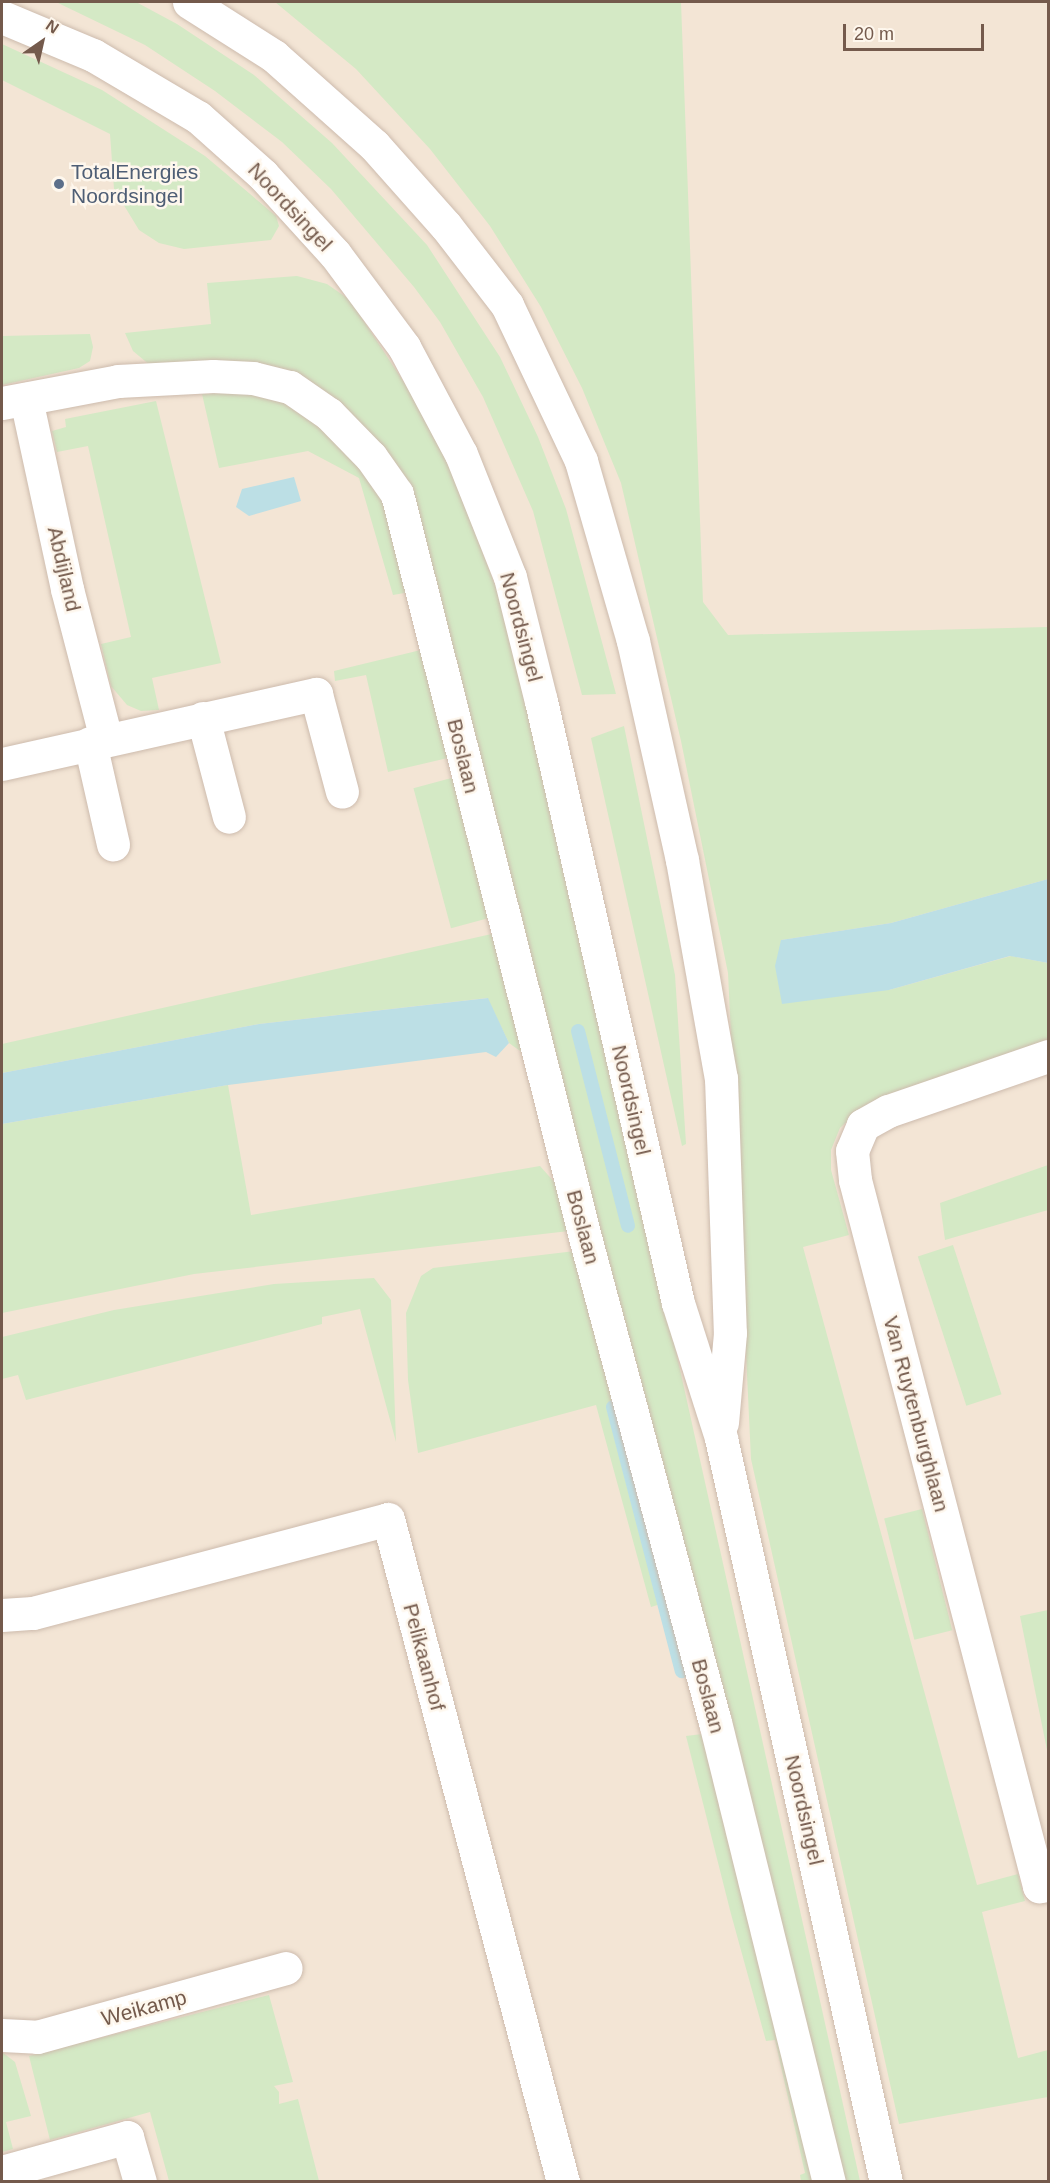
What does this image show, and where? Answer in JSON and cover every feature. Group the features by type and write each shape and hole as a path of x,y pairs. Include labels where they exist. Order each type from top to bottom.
{"street":[{"name":"Noordsingel","path":"189,2 282,64 374,145 446,226 507,304 581,461 633,641 682,860 721,1078 730,1333 721,1438"},
{"name":"Noordsingel","path":"2,17 93,55 198,117 263,175 335,254 404,347 461,454 510,577 678,1303 721,1438 886,2181"},
{"name":"Boslaan","path":"14,401 118,381 213,376 253,378 290,387 337,423 371,457 397,494 586,1241 715,1722 829,2181"},
{"name":"Abdijland","path":"14,401 67,590 98,741 113,844"},
{"path":"2,764 316,694 342,792"},
{"path":"203,718 229,818"},
{"name":"Van Ruytenburghlaan","path":"1048,1056 888,1111 863,1125 852,1151 855,1180 1039,1886 1048,1885"},
{"name":"Pelikaanhof","path":"2,1615 33,1613 388,1519 562,2181"},
{"name":"Weikamp","path":"2,2035 37,2037 286,1968"},
{"path":"2,2172 127,2137 140,2181"}],"shaded area":[{"path":"2,2 1048,2 1048,2181 2,2181"}],"green space":[{"path":"56,2 136,2 177,24 254,75 332,143 427,245 500,357 538,437 566,509 616,694 582,695 533,511 483,397 440,322 414,287 331,189 282,142 215,91 145,45"},
{"path":"275,2 681,2 703,602 728,635 1048,627 1048,879 891,923 781,940 889,990 1011,956 1048,963 1048,1043 858,1111 840,1128 831,1150 831,1170 849,1235 803,1247 977,1885 1018,1874 1025,1901 982,1912 1018,2058 1048,2050 1048,2097 899,2124 751,1459 728,973 681,741 621,483 582,388 541,307 490,226 430,149 356,69"},
{"path":"2,44 102,90 205,156 276,216 279,226 271,240 184,249 159,243 139,230 114,189 110,134 2,80"},
{"path":"297,276 327,284 350,300 426,416 456,482 507,617 669,1320 860,2181 843,2181 411,498 336,405 151,366 133,351 125,333 211,324 207,283"},
{"path":"90,334 93,347 90,361 79,368 2,385 2,336"},
{"path":"268,390 344,444 386,494 410,592 393,595 359,478 308,451 219,468 202,394"},
{"path":"156,401 221,663 152,678 159,710 141,711 127,705 111,686 101,644 131,637 88,446 57,452 52,431 66,427 65,419"},
{"path":"425,649 452,757 388,772 366,675 335,681 334,671"},
{"path":"624,726 675,975 686,1144 682,1146 591,738"},
{"path":"455,777 493,917 451,928 413,788"},
{"path":"496,933 527,1056 509,1043 487,998 259,1024 2,1073 2,1044"},
{"path":"228,1085 251,1215 540,1166 556,1184 569,1231 194,1274 2,1313 2,1124"},
{"path":"1048,1165 1048,1210 945,1240 940,1203"},
{"path":"953,1245 1002,1394 966,1406 918,1256"},
{"path":"575,1251 667,1602 651,1607 596,1405 418,1453 408,1380 406,1313 421,1276 433,1268"},
{"path":"374,1278 391,1300 396,1442 360,1309 322,1317 322,1324 26,1400 18,1375 2,1379 2,1337 114,1310 274,1284"},
{"path":"922,1509 952,1630 914,1640 884,1518"},
{"path":"1048,1610 1048,1755 1020,1616"},
{"path":"702,1734 818,2181 801,2181 800,2175 805,2173 775,2040 766,2041 731,1914 686,1736"},
{"path":"269,1995 293,2082 274,2086 279,2092 279,2104 298,2099 319,2181 169,2181 150,2112 50,2140 29,2056"},
{"path":"2,2052 15,2062 31,2116 6,2122 13,2149 2,2152"}],"water":[{"path":"294,477 301,501 249,516 236,507 242,489"},
{"path":"1048,879 1048,963 1010,956 889,990 782,1004 775,966 781,940 891,923"},
{"path":"488,998 509,1043 496,1057 486,1052 228,1085 2,1124 2,1073 259,1024"}],"waterway":[{"path":"578,1031 628,1226"},
{"path":"613,1407 682,1671"}],"place":[{"name":"TotalEnergies Noordsingel","path":"59,184"}]}
